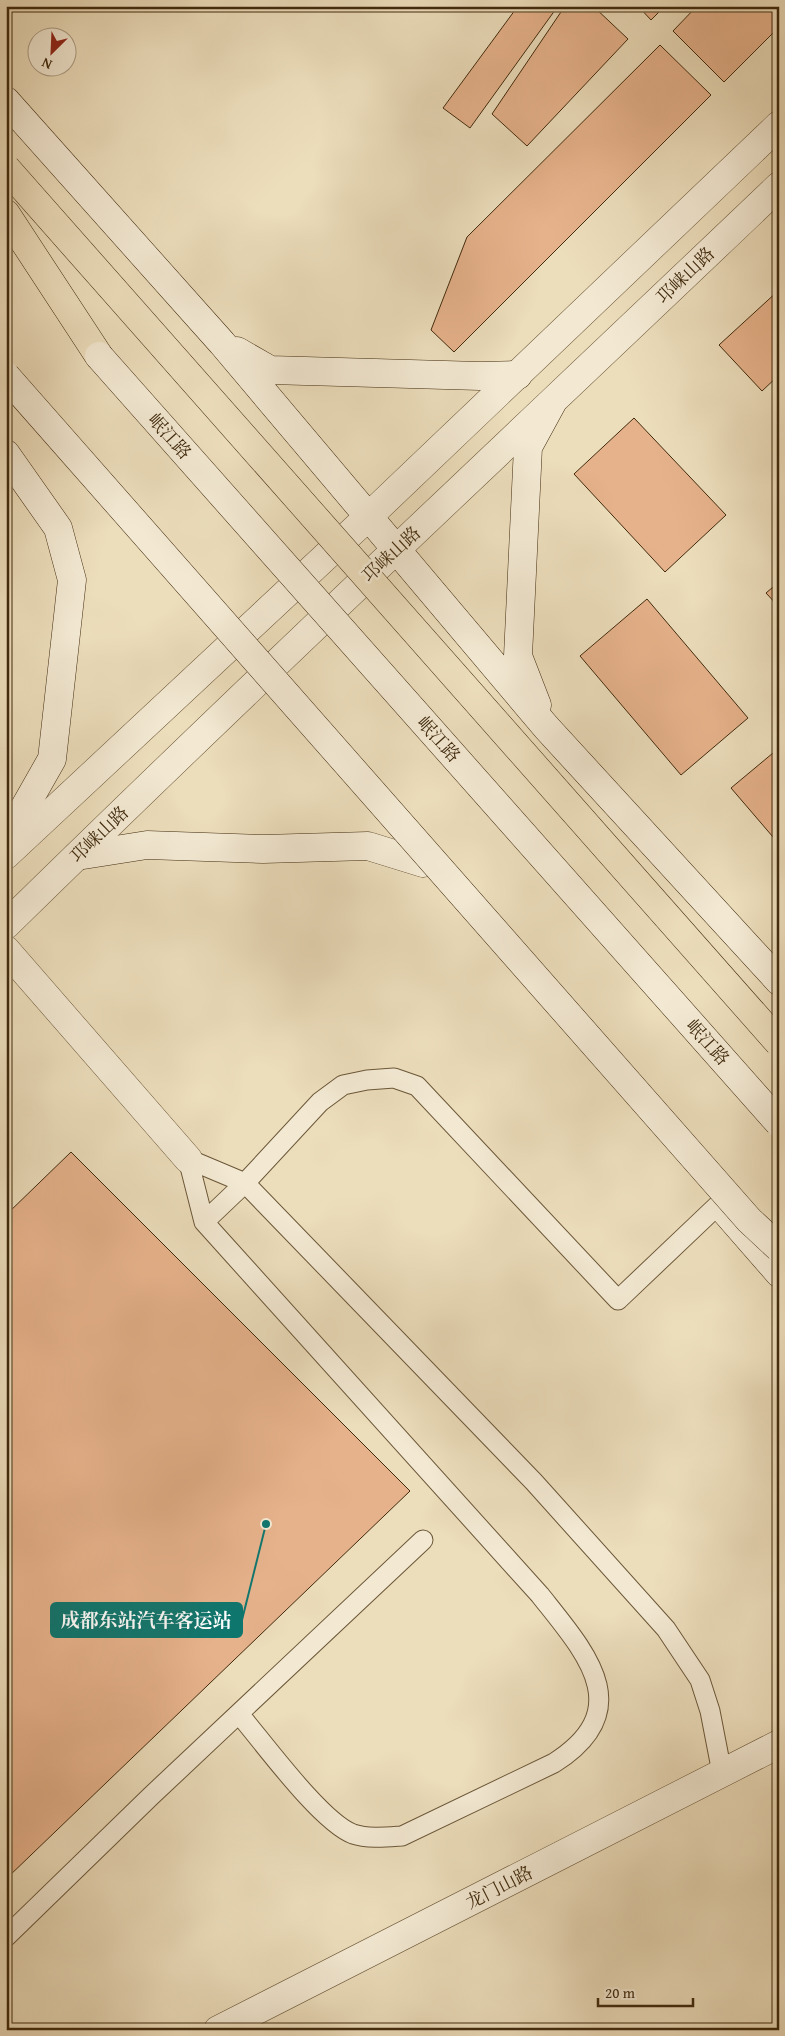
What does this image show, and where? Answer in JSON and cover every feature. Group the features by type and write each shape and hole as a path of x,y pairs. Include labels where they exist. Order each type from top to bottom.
{"highway":[{"path":"6,168 779,1043"},
{"path":"6,214 99,356"}],"main road":[{"path":"6,100 222,343 546,727 779,981"},
{"path":"6,856 368,517 779,125"},
{"name":"邛崃山路","path":"6,925 258,679 552,403 779,186"},
{"path":"222,343 270,370 480,376 518,375"},
{"name":"岷江路","path":"99,356 779,1123"},
{"path":"6,376 742,1212 779,1248"},
{"path":"6,396 53,445 258,679 423,863 779,1273"},
{"path":"546,727 518,656 528,447 552,403"},
{"path":"6,454 58,528 72,580 52,758 6,840"},
{"path":"77,856 147,845 263,849 368,846 423,863"},
{"path":"6,950 188,1159"},
{"name":"龙门山路","path":"218,2030 779,1744"}],"lane":[{"path":"204,1222 244,1183 320,1102 343,1085 367,1080 394,1078 417,1086 618,1300 719,1204"},
{"path":"188,1159 244,1183 534,1482 666,1629 700,1680 710,1711 722,1773"},
{"path":"188,1159 204,1222 540,1595 575,1639 591,1664 598,1684 599,1712 588,1732 572,1752 554,1763 402,1836 378,1838 353,1834 330,1820 240,1714"},
{"path":"6,1937 423,1540"}],"building":[{"path":"518,6 558,6 470,128 443,108"},
{"path":"565,6 593,6 628,39 527,146 492,114"},
{"path":"638,6 665,6 651,20"},
{"path":"697,6 779,6 779,27 724,82 673,31"},
{"path":"660,45 711,95 454,352 431,330 467,237"},
{"path":"779,290 779,375 762,391 719,345"},
{"path":"634,418 726,515 665,572 574,474"},
{"path":"779,582 779,607 766,593"},
{"path":"647,599 748,718 681,775 580,656"},
{"path":"779,748 779,844 731,788"},
{"path":"71,1152 410,1491 6,1879 6,1215"}],"place":[{"name":"成都东站汽车客运站","path":"266,1524"}]}
